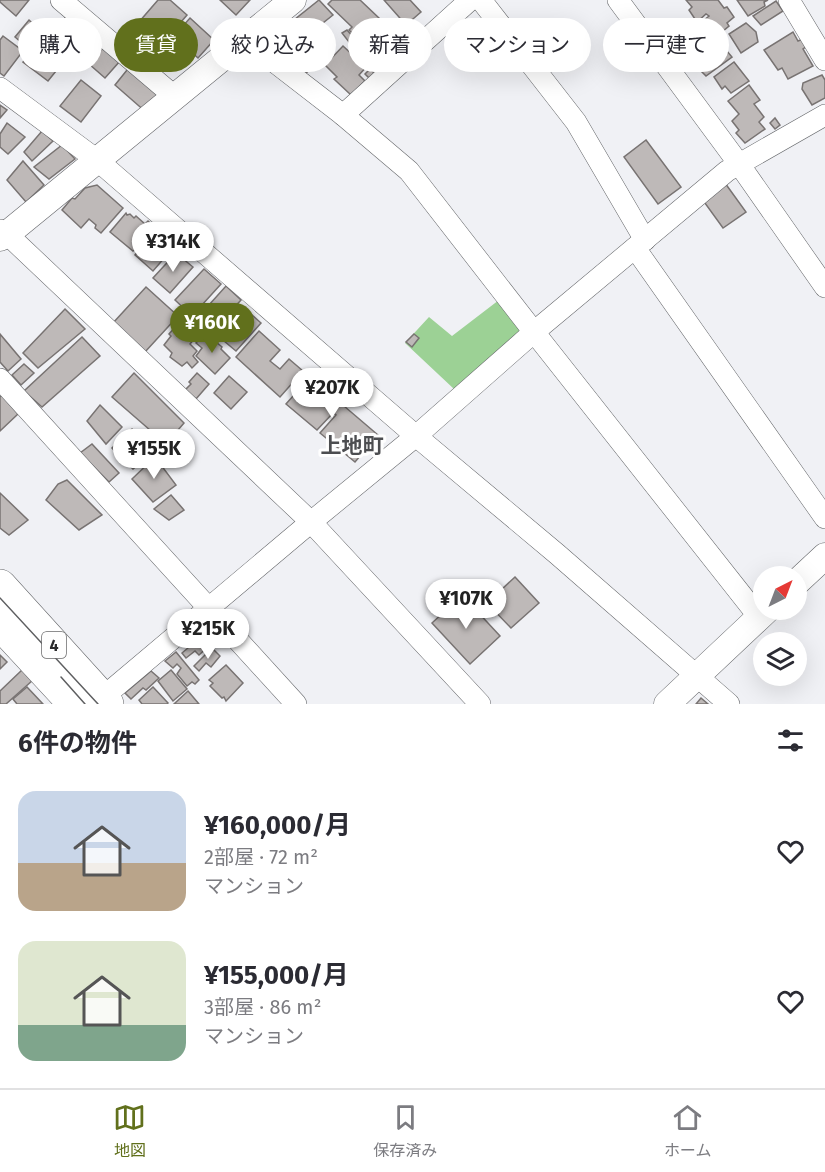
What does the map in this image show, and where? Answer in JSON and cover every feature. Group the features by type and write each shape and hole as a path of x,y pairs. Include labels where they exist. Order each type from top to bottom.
{"main road":[{"name":"4","path":"0,586 95,703"},
{"name":"4","path":"0,622 95,703"}],"street":[{"path":"61,0 174,96"},
{"path":"343,115 470,0"},
{"path":"480,0 576,122 640,244 825,518"},
{"path":"618,0 739,164 825,287"},
{"path":"789,0 825,60"},
{"path":"268,18 285,2"},
{"path":"210,68 2,234 311,522 480,704"},
{"path":"288,72 409,171 534,332 753,600"},
{"path":"0,88 97,160 729,704"},
{"path":"95,703 416,436 534,332 727,171 825,115"},
{"path":"0,379 296,704"},
{"path":"807,575 822,565"},
{"path":"667,704 756,620"}],"green space":[{"path":"499,300 524,332 454,389 405,343 429,317 452,336"}],"building":[{"path":"0,0 29,0 16,16"},
{"path":"158,0 170,0 187,15 184,18 142,18"},
{"path":"220,0 250,0 236,15"},
{"path":"319,0 333,15 329,18 296,18"},
{"path":"332,0 360,0 379,18 348,18 348,23 328,4"},
{"path":"384,0 410,0 421,12 414,18 400,18"},
{"path":"686,0 718,0 734,17 729,21 729,18 706,18 709,16 706,14 702,18 694,18 689,10 692,7"},
{"path":"737,0 768,0 764,2 765,6 748,16"},
{"path":"776,1 783,11 761,25 753,16"},
{"path":"69,13 75,18 65,18"},
{"path":"746,23 756,32 758,42 741,53 729,34"},
{"path":"198,25 210,36 210,44 198,58"},
{"path":"348,31 348,41 342,33"},
{"path":"793,32 798,41 803,39 807,46 803,49 813,66 788,79 782,68 778,70 764,50"},
{"path":"3,36 18,47 18,58 4,76 0,73 0,40"},
{"path":"343,46 348,51 348,72 362,72 359,75 365,81 351,95 334,79 337,77 332,72 336,72 336,53"},
{"path":"104,47 114,56 114,68 105,78 98,72 102,72 102,49"},
{"path":"734,62 749,81 731,93 725,86 722,89 714,77 721,72 729,72 729,66"},
{"path":"36,72 55,72 48,81"},
{"path":"125,72 139,72 164,93 147,113 115,85"},
{"path":"373,72 375,74 370,79 365,74"},
{"path":"822,75 825,80 825,98 812,105 802,89 803,83"},
{"path":"81,80 101,96 81,122 60,106"},
{"path":"749,85 760,100 754,104 764,117 759,122 765,129 745,143 736,133 739,130 732,121 739,114 728,101"},
{"path":"0,105 7,110 0,118"},
{"path":"775,118 780,125 775,129 770,123"},
{"path":"7,123 25,137 8,154 0,147 0,134"},
{"path":"42,131 53,141 32,161 24,152"},
{"path":"646,140 681,187 658,204 624,157"},
{"path":"62,145 75,159 49,179 34,167"},
{"path":"23,161 44,185 26,202 7,180"},
{"path":"725,183 746,212 723,228 702,199"},
{"path":"97,185 123,208 101,233 89,219 81,228 62,210 85,188"},
{"path":"126,213 134,218 136,216 145,224 148,221 156,229 133,251 110,232"},
{"path":"155,232 173,248 153,271 135,255"},
{"path":"176,253 193,267 170,293 153,278"},
{"path":"204,269 221,284 192,316 175,300"},
{"path":"226,286 241,300 215,328 200,315"},
{"path":"146,287 178,316 145,352 113,323"},
{"path":"243,307 261,323 236,351 218,336"},
{"path":"65,309 85,329 38,368 23,353"},
{"path":"185,316 202,330 190,344 197,351 193,356 198,362 192,368 187,362 182,366 170,357 172,353 164,345 171,336 169,334"},
{"path":"259,331 280,350 270,361 280,369 289,359 303,371 280,397 236,357"},
{"path":"205,333 222,347 221,349 230,358 215,374 196,356 202,348 196,343"},
{"path":"0,334 21,359 8,371 0,362"},
{"path":"414,334 419,338 412,347 406,342"},
{"path":"82,337 100,356 42,407 24,391"},
{"path":"24,364 34,373 21,385 12,375"},
{"path":"134,373 184,423 166,444 112,397"},
{"path":"197,373 209,384 196,399 185,390"},
{"path":"229,376 247,392 231,409 214,393"},
{"path":"310,377 378,435 355,462 320,433 336,415 333,413 317,430 286,404"},
{"path":"2,395 18,414 0,431 0,397"},
{"path":"100,405 122,427 106,444 87,421"},
{"path":"132,429 153,452 133,469 112,448"},
{"path":"92,444 119,473 109,482 80,453"},
{"path":"155,457 176,485 153,502 132,479"},
{"path":"67,480 102,515 79,530 46,500 58,484"},
{"path":"0,493 28,520 9,535 0,528"},
{"path":"171,495 184,510 169,520 154,509"},
{"path":"515,577 539,603 511,628 487,603"},
{"path":"462,595 500,636 470,664 432,623"},
{"path":"202,636 210,645 199,655 195,651 186,658 182,653"},
{"path":"212,648 220,656 211,667 206,663 199,671 194,666"},
{"path":"176,652 199,680 195,684 192,682 187,686 177,674 181,668 177,664 173,668 165,661"},
{"path":"0,655 7,662 0,669"},
{"path":"226,665 243,683 226,701 210,686 213,683 209,680"},
{"path":"23,669 33,680 6,704 0,704 0,691"},
{"path":"171,670 187,689 173,701 158,681"},
{"path":"151,671 159,678 146,690 143,688 131,699 125,693"},
{"path":"27,687 43,704 17,704 13,699"},
{"path":"153,687 167,704 142,704 139,700"},
{"path":"188,691 199,704 174,704"},
{"path":"701,698 708,704 696,704"}],"tram line":[{"path":"0,598 98,704"},
{"path":"61,677 85,704"}],"district":[{"name":"上地町","path":"352,446"}]}
